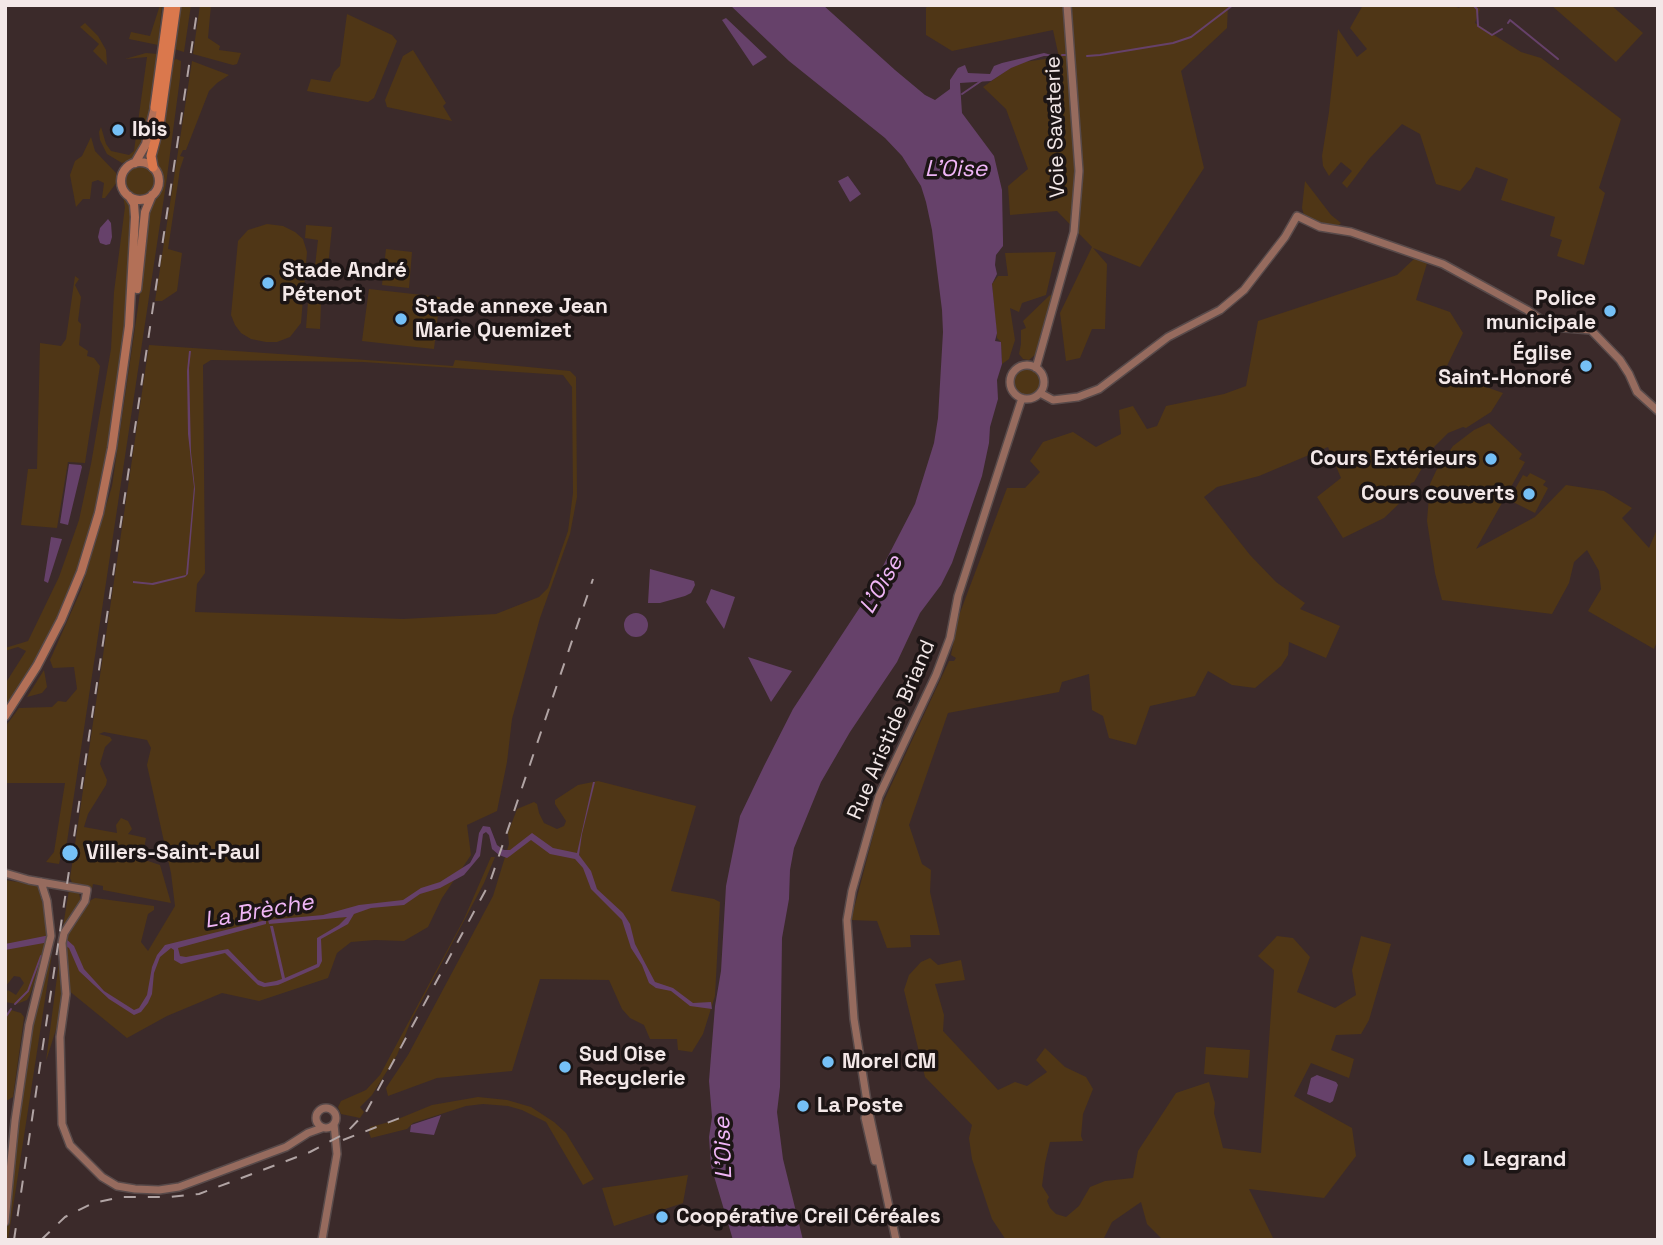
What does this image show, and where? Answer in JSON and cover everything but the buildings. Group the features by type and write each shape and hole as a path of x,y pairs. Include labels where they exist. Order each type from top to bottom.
{"highway":[{"path":"155,107 169,5"},
{"path":"153,167 151,156 159,127 176,5"}],"main road":[{"path":"135,163 144,148 155,107"},
{"path":"5,716 53,638 88,553 111,457 129,326 140,269 145,212 158,188 159,180 153,167 145,163 135,163 126,168 122,177 123,188 134,204 135,216 129,326"},
{"path":"129,196 141,200 152,195"}],"street":[{"name":"Voie Savaterie","path":"1036,368 1074,232 1079,171 1067,5"},
{"path":"1040,393 1053,400 1078,397 1099,389 1168,337 1231,302 1244,290 1285,237 1297,216 1320,227 1351,232 1424,256 1527,310 1552,327 1586,328 1600,337 1629,374 1637,392 1658,411"},
{"path":"1021,366 1036,368 1043,376 1040,393 1032,398 1022,398 1011,388 1011,377 1021,366"},
{"name":"Rue Aristide Briand","path":"895,1236 863,1111 853,1019 847,920 852,891 879,796 936,675 950,638 958,596 1022,398"},
{"path":"5,873 88,890 62,941 66,990 60,1037 63,1128 70,1145 100,1175 127,1188 174,1188 194,1183 286,1147 322,1128 334,1125"},
{"path":"5,1222 29,1026 51,938 51,918 41,882"},
{"path":"299,1139 315,1120 318,1111 329,1108 335,1114 337,1150 322,1240"},
{"path":"315,1120 337,1150"}],"shaded area":[{"path":"160,5 158,45 129,39 131,32 150,36"},
{"path":"181,5 191,5 184,52 174,49"},
{"path":"200,5 211,5 208,38 220,46 219,50 241,53 237,64 193,54"},
{"path":"928,5 1228,5 1227,28 1181,71 1204,168 1140,267 1093,248 1107,264 1105,329 1092,329 1080,358 1066,361 1060,313 1092,247 1057,211 1010,215 1008,186 1028,169 1006,109 983,87 1017,63 1059,57 1053,30 952,51 926,35"},
{"path":"1363,5 1451,5 1459,8 1461,5 1476,5 1480,9 1475,23 1521,52 1541,58 1621,119 1599,188 1605,193 1584,265 1557,256 1562,240 1550,236 1555,217 1501,200 1508,179 1476,167 1460,191 1436,184 1420,134 1402,124 1369,159 1347,188 1342,183 1352,171 1341,162 1329,176 1323,166 1322,156 1338,29 1357,57 1367,49 1350,28"},
{"path":"1551,5 1611,5 1643,33 1616,62"},
{"path":"347,14 392,35 397,41 374,98 368,102 307,91 311,79 330,82 340,66"},
{"path":"85,23 98,36 106,50 107,65 93,51 99,44 80,27"},
{"path":"413,50 446,103 443,106 452,121 387,107 385,100 403,56"},
{"path":"146,53 158,54 148,131 143,147 133,159 122,163 107,154 99,132 101,127 111,151 129,155 134,151 147,57 125,59"},
{"path":"173,61 181,61 180,78 166,184 65,855 61,855 59,864 46,862 54,852 65,783 5,783 5,727 19,708 52,707 58,701 66,702 77,689 74,667 53,668 50,660 81,590 112,486 147,245 150,203 161,192 163,185 162,173 155,162 154,152 166,114"},
{"path":"192,61 229,75 209,91 186,150 183,150 180,156 184,157 168,249 182,253 177,291 162,301 155,301"},
{"path":"91,137 95,151 116,173 117,182 105,198 102,198 104,183 98,180 92,182 90,199 83,199 76,207 70,175 75,161 82,156"},
{"path":"140,167 150,171 154,181 150,191 140,195 130,191 126,181 130,171"},
{"path":"1305,181 1331,215 1341,223 1337,227 1322,226 1304,215 1302,208"},
{"path":"123,196 132,208 126,322 106,470 95,519 58,621 5,710 5,684 26,651 18,647 5,651 5,648 28,641 59,577 79,520 111,349 114,292 125,207"},
{"path":"267,224 283,226 295,232 303,239 307,252 301,323 290,337 277,342 251,339 241,333 231,315 238,241 248,230"},
{"path":"306,225 332,227 328,267 315,266 318,240 305,238"},
{"path":"386,249 412,252 409,288 382,285"},
{"path":"1056,252 1046,295 1022,303 1019,312 1010,308 1015,340 1009,359 1002,364 992,284 998,276 1008,276 1005,253"},
{"path":"1415,258 1428,260 1416,300 1450,312 1463,333 1444,372 1503,393 1491,412 1466,428 1448,433 1434,447 1404,499 1384,518 1343,538 1317,497 1341,478 1328,447 1259,476 1217,487 1204,497 1250,555 1276,582 1305,603 1300,609 1340,626 1326,658 1289,642 1288,655 1281,666 1255,688 1232,685 1208,671 1195,696 1150,706 1136,745 1109,738 1103,716 1092,710 1089,674 1062,682 1059,692 948,713 909,825 922,864 931,870 930,892 940,935 910,935 911,947 887,948 877,921 851,920 880,809 949,661 956,658 951,655 958,618 1007,488 1025,488 1040,472 1030,461 1043,442 1073,432 1096,447 1121,434 1119,410 1133,406 1147,429 1157,426 1166,406 1224,394 1246,386 1258,321 1397,275"},
{"path":"75,276 79,279 75,285 81,297 79,345 88,351 87,356 94,358 100,366 85,463 68,462 57,528 21,525 28,469 37,469 40,343 61,346 66,339"},
{"name":"Stade annexe Jean Marie Quemizet","path":"369,289 440,297 434,349 362,341"},
{"path":"1052,296 1036,354 1029,360 1023,359 1019,354 1021,330 1026,328 1023,321"},
{"path":"308,302 321,303 320,329 306,328"},
{"path":"149,345 453,366 455,360 570,371 576,377 577,497 570,534 540,618 512,719 497,811 467,825 471,855 442,898 428,927 404,941 351,942 337,953 328,978 259,1001 222,993 167,1016 127,1038 68,990 65,951 67,935 95,898 154,906 154,910 148,914 141,942 148,951 175,906 171,873 147,765 151,748 147,740 104,732 99,734 112,740 105,747 100,764 107,780 88,814 84,827 117,833 116,825 121,818 128,821 132,829 128,834 146,838 142,859 160,865 171,903 103,890 103,886 93,884 92,889 81,884 76,886 70,878","holes":["211,360 363,362 563,375 572,387 573,493 568,531 548,588 539,597 496,614 403,619 195,612 197,584 205,573 203,365"]},
{"path":"1027,369 1036,373 1040,382 1036,391 1027,395 1018,391 1014,382 1018,373"},
{"path":"1489,423 1522,454 1519,459 1525,462 1476,549 1535,517 1566,485 1604,491 1632,508 1622,518 1649,548 1658,527 1658,639 1654,649 1588,611 1601,589 1599,571 1587,550 1574,562 1569,583 1552,614 1442,600 1427,521 1430,484 1453,446 1474,430"},
{"name":"Cours couverts","path":"1530,473 1546,481 1543,485 1548,488 1535,513 1509,500 1523,475 1527,477"},
{"path":"44,670 47,687 42,693 27,697"},
{"path":"598,781 696,806 671,891 720,902 715,996 703,1034 692,1052 678,1050 677,1039 650,1039 644,1025 630,1018 622,1009 609,980 540,979 512,1071 437,1078 388,1096 386,1088 408,1055 493,896 509,844 508,833 517,809 534,802 544,823 557,829 564,826 566,821 555,800 578,785"},
{"path":"491,857 495,857 484,883 411,1021 397,1055 372,1095 360,1107 364,1112 360,1118 341,1114 338,1107 341,1101 366,1090 380,1075 464,919"},
{"path":"5,880 37,885 48,921 46,946 30,995 27,1000 17,1004 5,1002 5,993 8,990 16,995 24,983 20,977 14,976 5,987"},
{"path":"69,890 79,893 81,903 62,933"},
{"path":"1277,936 1293,938 1310,957 1297,992 1335,1008 1356,995 1352,970 1361,936 1391,944 1369,1020 1361,1034 1336,1035 1331,1050 1354,1059 1349,1078 1311,1063 1294,1096 1352,1128 1356,1156 1324,1198 1249,1189 1274,1240 1163,1240 1147,1224 1141,1202 1112,1222 1103,1240 1006,1240 992,1219 972,1159 969,1138 972,1125 925,1077 904,990 909,975 921,962 930,958 938,965 961,960 965,980 935,984 944,1015 943,1031 998,1090 1015,1082 1027,1086 1047,1072 1036,1060 1045,1048 1065,1067 1086,1077 1093,1089 1083,1114 1083,1141 1050,1142 1045,1163 1042,1186 1049,1197 1047,1201 1056,1214 1066,1217 1079,1206 1090,1187 1105,1181 1133,1178 1138,1151 1176,1093 1209,1082 1223,1148 1261,1153 1274,970 1258,956"},
{"path":"52,954 8,1240 5,1240 31,1025 39,990"},
{"path":"60,954 64,1004 46,1061"},
{"path":"11,1010 24,1017 13,1097 6,1101 5,1013"},
{"path":"1206,1047 1250,1050 1248,1078 1204,1074"},
{"path":"478,1097 507,1100 531,1107 554,1122 566,1133 594,1179 583,1185 546,1122 508,1106 466,1106 413,1123 407,1129 371,1138 369,1133 370,1127 432,1105"},
{"path":"688,1175 683,1203 614,1226 602,1188"}],"water":[{"name":"L’Oise","path":"730,5 823,5 895,70 935,100 950,89 950,80 958,68 965,65 968,73 990,74 994,66 1002,63 1044,53 1056,56 1031,60 1011,68 991,81 960,83 962,113 994,156 1002,190 1003,246 996,255 997,274 992,284 997,333 995,341 1001,342 1002,364 997,380 998,399 990,427 982,476 952,563 941,585 920,613 897,662 850,732 821,782 794,848 782,938 780,1087 777,1112 783,1159 803,1240 733,1240 711,1166 709,1137 712,1117 709,1081 715,1006 721,971 726,886 740,816 764,766 793,709 868,595 915,504 934,443 938,418 942,310 926,202 921,186 902,156 885,138 789,61"},
{"path":"726,18 767,57 753,66 722,20"},
{"path":"848,176 861,194 850,202 838,181"},
{"path":"108,219 112,237 110,244 106,245 100,243 98,237 100,228"},
{"path":"189,351 191,452 195,489 188,574 185,577 153,585 133,583 152,583 186,575 194,487 188,434"},
{"path":"69,464 82,467 68,525 60,523"},
{"path":"51,537 62,539 48,583 44,581"},
{"path":"650,569 694,581 695,585 691,593 685,596 660,603 648,603"},
{"path":"711,589 735,597 724,629 706,602"},
{"path":"636,613 647,620 648,625 641,636 636,637 625,630 624,625 631,614"},
{"path":"748,657 792,671 771,702"},
{"path":"593,782 579,855 591,871 597,889 623,913 630,924 635,944 655,982 673,988 693,1003 711,1002 712,1009 690,1006 671,991 656,988 649,983 631,948 622,920 591,889 583,868 575,859 550,854 531,840 507,858 492,849 486,832 483,834 480,856 464,875 440,888 420,894 404,905 371,908 354,914 348,924 321,939 322,961 319,967 278,985 258,985 225,953 181,964 174,960 174,950 171,948 160,957 148,1003 141,1012 134,1015 109,999 79,971 69,948 64,945 65,938 74,946 84,969 104,991 134,1010 139,1008 147,995 152,967 165,945 266,920 266,924 178,948 180,956 186,957 228,949 258,980 265,983 276,981 282,979 270,926 273,926 285,978 317,964 317,938 347,917 269,924 268,920 323,915 359,905 403,900 421,888 440,882 470,863 483,826 490,827 497,845 504,850 510,850 532,833 553,848 577,853"},
{"path":"50,935 49,941 44,943 5,950 5,944"},
{"path":"1317,1075 1338,1085 1330,1103 1307,1094 1311,1078"},
{"path":"441,1115 434,1135 410,1132 411,1125"}],"waterway":[{"path":"1087,56 1173,43 1191,37 1233,5"},
{"path":"1473,5 1477,9 1478,26 1492,35 1502,29"},
{"path":"1508,23 1510,20 1558,59"},
{"path":"962,94 981,81"},
{"path":"15,1004 28,991 41,956"},
{"path":"5,1018 11,1009"}],"railway":[{"path":"14,1240 198,5"},
{"path":"41,1240 65,1217 93,1203 121,1197 199,1194 310,1152 346,1133 366,1112 490,882 593,579"},
{"path":"343,1140 405,1116"}],"place":[{"name":"Ibis","path":"118,130"},
{"name":"Stade André Pétenot","path":"268,283"},
{"name":"Police municipale","path":"1610,311"},
{"name":"Stade annexe Jean Marie Quemizet","path":"401,319"},
{"name":"Église Saint-Honoré","path":"1586,366"},
{"name":"Cours Extérieurs","path":"1491,459"},
{"name":"Cours couverts","path":"1529,494"},
{"name":"Villers-Saint-Paul","path":"70,853"},
{"name":"Morel CM","path":"828,1062"},
{"name":"Sud Oise Recyclerie","path":"565,1067"},
{"name":"La Poste","path":"803,1106"},
{"name":"Legrand","path":"1469,1160"},
{"name":"Coopérative Creil Céréales","path":"662,1217"}],"water label":[{"name":"L'Oise","path":"882,585"},
{"name":"La Brèche","path":"259,912"},
{"name":"L'Oise","path":"724,1148"}]}
